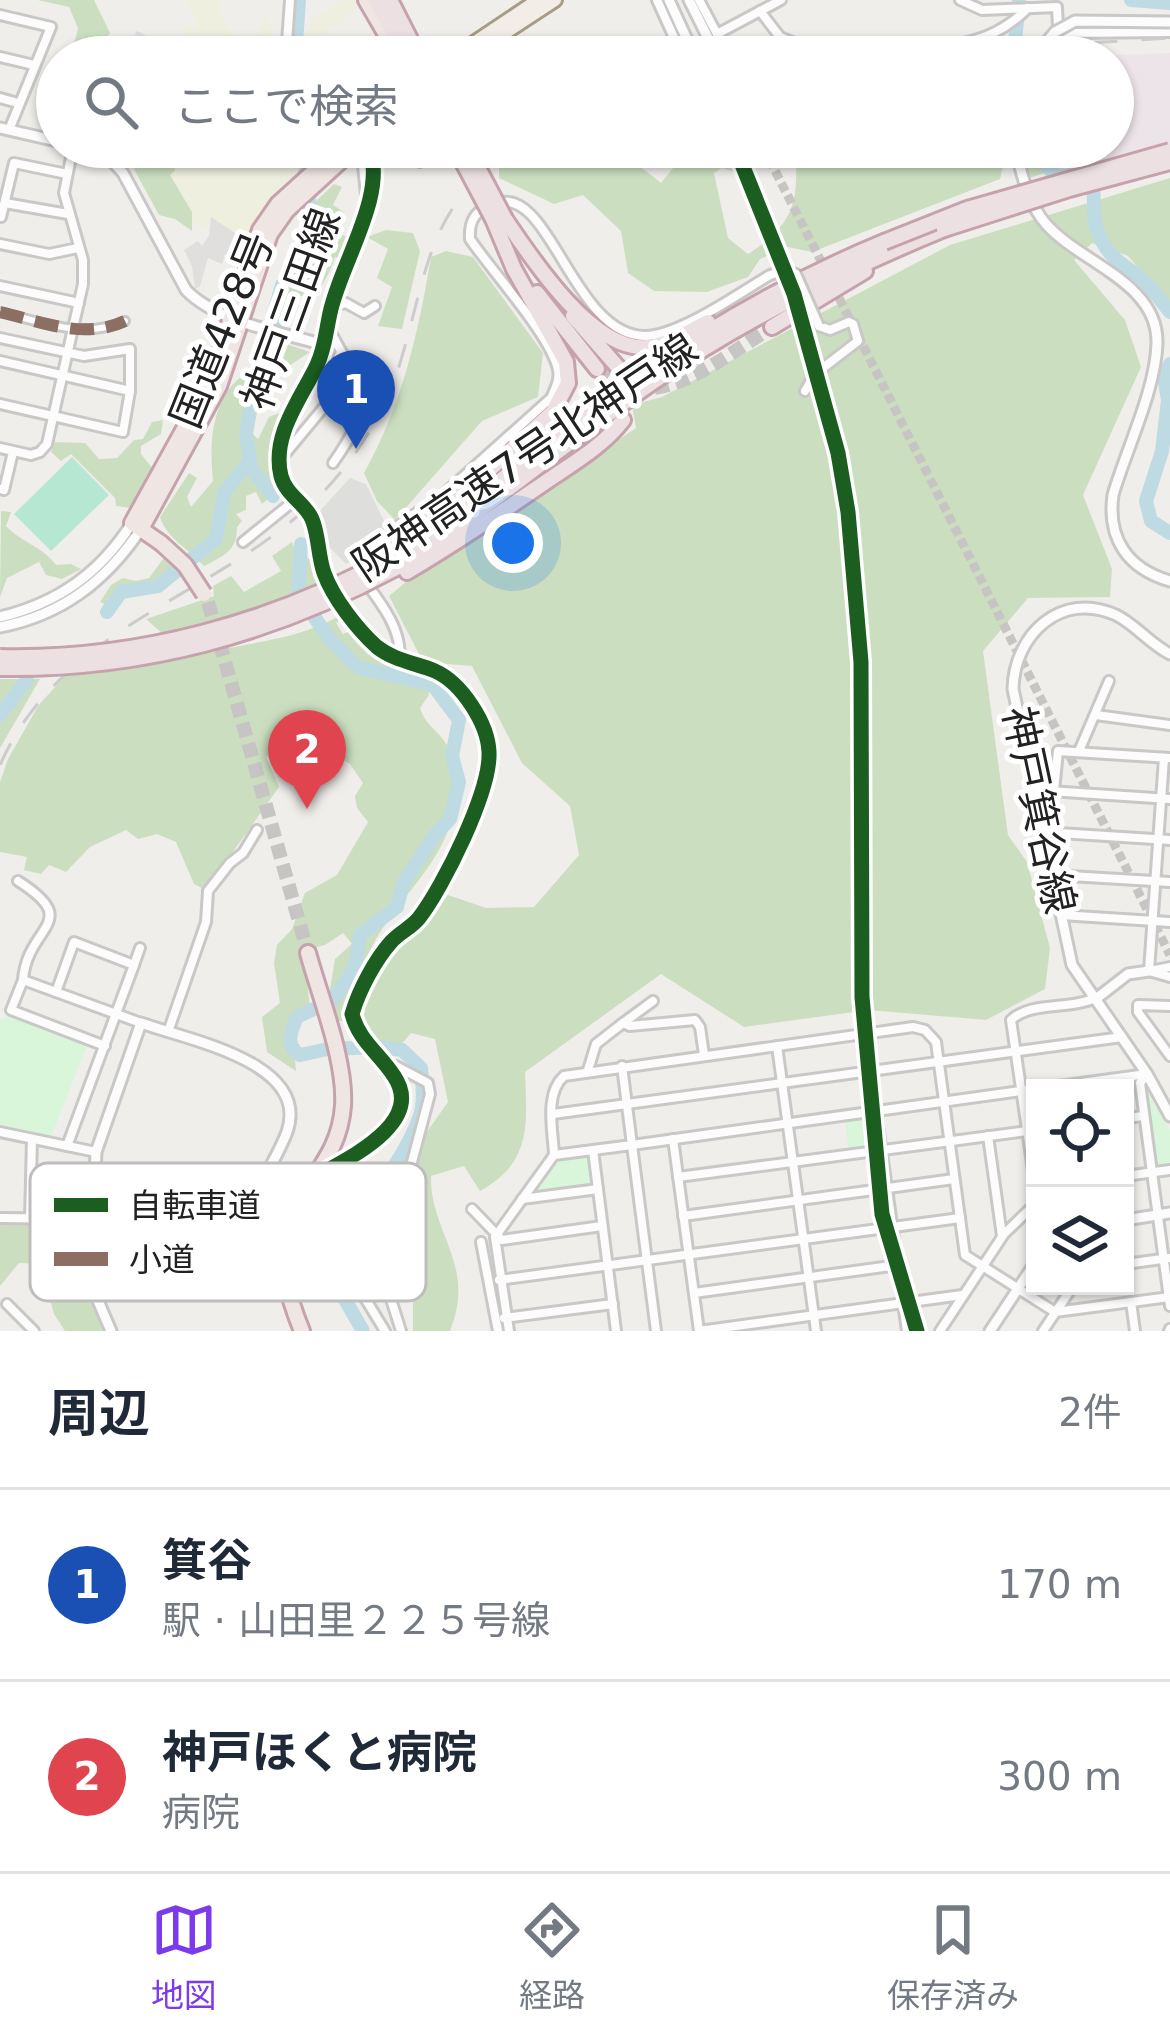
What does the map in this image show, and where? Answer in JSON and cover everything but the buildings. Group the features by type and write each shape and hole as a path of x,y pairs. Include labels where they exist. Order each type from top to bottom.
{"highway":[{"path":"366,0 393,36"},
{"path":"378,0 398,36"},
{"path":"390,0 402,36"},
{"name":"阪神高速7号北神戸線","path":"1134,161 1170,151"},
{"name":"阪神高速7号北神戸線","path":"393,562 692,357 863,262 944,229 1170,162"},
{"name":"国道428号","path":"136,526 199,405 236,317 260,230 324,168"},
{"name":"国道428号","path":"321,171 325,168"},
{"path":"471,168 542,302 597,369"},
{"name":"阪神高速7号北神戸線","path":"0,668 93,665 183,650 236,638 352,592 698,337 854,254 968,209 1111,168"},
{"path":"496,217 583,315 612,339 638,347 664,343 826,263 854,254"},
{"path":"496,217 545,284 623,374"},
{"path":"393,562 553,412 568,383 566,362 514,269 496,217"},
{"path":"772,328 944,229"},
{"path":"0,657 118,651 226,628 294,603 478,529 583,456 623,420"},
{"path":"136,526 185,565 206,598"},
{"path":"308,953 343,1104 338,1134 325,1163"},
{"path":"291,1301 302,1331"}],"main road":[{"path":"484,36 538,0"},
{"path":"500,36 554,0"}],"street":[{"path":"287,36 290,0"},
{"path":"657,0 671,36"},
{"path":"669,0 685,36"},
{"path":"689,0 707,36"},
{"path":"699,0 717,34 781,0"},
{"path":"960,0 982,10 1020,12"},
{"path":"985,36 1020,12 1045,3 1059,9 1058,25 1063,32 1170,32"},
{"path":"760,11 778,36"},
{"path":"0,15 51,26 47,36"},
{"path":"1052,36 1075,21 1170,22"},
{"path":"0,57 34,65"},
{"path":"36,60 4,129 36,136"},
{"path":"0,98 17,103"},
{"path":"2,218 14,163 36,168"},
{"path":"38,168 67,174"},
{"path":"0,448 40,452 53,417 83,284 83,260 68,214 69,168"},
{"path":"118,168 186,290 205,306 319,344"},
{"path":"363,168 368,204"},
{"name":"神戸三田線","path":"374,168 368,204 332,306 329,329 319,344 319,361 289,416 280,460 282,480 312,517 325,575 343,607 378,648 438,672 470,703 486,730 490,754 476,815 424,911 388,946 356,999 352,1013 366,1043 386,1066"},
{"path":"1021,168 1029,197 1047,224 1138,295 1155,325 1156,358 1113,496 1111,518 1128,557 1147,572 1170,580"},
{"path":"478,182 496,217"},
{"path":"496,217 504,200 536,215 571,279 607,322 631,334 643,336 674,328 770,275 796,274 819,326 830,330 849,322 858,341 815,374 805,391"},
{"path":"5,203 68,214"},
{"path":"400,659 402,651 392,624 363,579 380,539 445,494 551,398 557,384 555,362 501,277 470,239 478,211 496,217"},
{"path":"0,244 49,254 78,248"},
{"path":"0,286 79,304"},
{"path":"332,306 346,303 364,313 375,306"},
{"path":"0,312 73,329 105,331 125,321"},
{"path":"329,329 356,376 362,411 333,463"},
{"path":"0,338 84,356 130,349 123,432 0,404"},
{"path":"319,361 334,364 341,351"},
{"path":"0,361 130,391"},
{"path":"280,460 324,407 350,366"},
{"path":"0,489 4,490 13,452"},
{"path":"243,542 296,500"},
{"path":"0,617 48,602 76,585 136,526"},
{"path":"0,627 55,610 84,592 115,564 136,526"},
{"name":"神戸箕谷線","path":"1170,654 1121,618 1102,610 1072,609 1036,628 1020,650 1013,679 1017,718 1074,971 1123,1037 1170,1116"},
{"path":"1079,752 1108,681"},
{"path":"1096,716 1170,725"},
{"path":"1054,791 1058,751 1167,758 1149,971"},
{"path":"1034,790 1166,799"},
{"path":"168,1032 206,922 208,892 244,853 257,830"},
{"path":"1043,832 1170,840"},
{"path":"1053,875 1170,881"},
{"path":"18,881 52,909 11,1010 105,1046"},
{"path":"1060,916 1170,922"},
{"path":"56,992 74,942 134,965"},
{"path":"67,1146 140,948"},
{"path":"1026,1108 1010,1025 1018,1013 1076,1006 1096,998 1128,974 1170,967"},
{"path":"1149,971 1170,977"},
{"path":"23,980 253,1063 274,1076 285,1090 290,1115 273,1163"},
{"path":"588,1071 596,1044 653,1001"},
{"path":"1168,1051 1138,1012 1138,1004 1170,1006"},
{"path":"623,1023 694,1020 700,1027 704,1055"},
{"path":"96,1163 141,1023"},
{"path":"508,1331 495,1237 554,1155 556,1084 564,1076 913,1027 932,1035 939,1062 965,1255 1055,1312 1169,1297"},
{"path":"553,1114 1123,1037"},
{"path":"777,1046 816,1331"},
{"path":"386,1066 396,1066 424,1081 428,1112 411,1163"},
{"path":"344,1163 399,1113 402,1093 386,1066"},
{"path":"622,1066 656,1331"},
{"path":"1110,1079 1147,1074"},
{"path":"1147,1074 1140,1083 1152,1173 1164,1214 1170,1306"},
{"path":"554,1155 1026,1090"},
{"path":"876,1111 907,1331"},
{"path":"1134,1117 1144,1116"},
{"path":"678,1177 1026,1131"},
{"path":"0,1132 96,1152"},
{"path":"988,1136 1002,1236"},
{"path":"31,1163 32,1139"},
{"path":"673,1139 699,1331 962,1295"},
{"path":"592,1150 616,1331"},
{"path":"1134,1176 1170,1170"},
{"path":"683,1216 955,1179"},
{"path":"522,1199 598,1189"},
{"path":"472,1209 502,1240 602,1226"},
{"path":"940,1331 1002,1236 1026,1213"},
{"path":"1134,1219 1164,1214"},
{"path":"0,1218 30,1219"},
{"path":"499,1280 960,1218"},
{"path":"481,1242 498,1331"},
{"path":"1134,1263 1167,1258"},
{"path":"694,1293 898,1265"},
{"path":"991,1331 1026,1276"},
{"path":"1043,1331 1067,1295"},
{"path":"98,1301 111,1331"},
{"path":"367,1301 385,1331"},
{"path":"391,1301 401,1331"},
{"path":"1131,1302 1135,1331"},
{"path":"7,1304 34,1331"},
{"path":"504,1318 613,1304"}],"shaded area":[{"path":"1170,53 1170,144 1134,154 1134,54"},
{"path":"211,217 248,247 243,258 225,254 222,264 208,258 195,289 184,250 198,241 202,246 209,236"},
{"path":"350,478 366,484 387,527 371,539 366,554 346,564 327,545 318,513"}],"green space":[{"path":"38,0 94,0 110,33 76,36 78,28 69,7"},
{"path":"188,0 220,0 223,21 237,36 184,36 182,24 197,26"},
{"path":"344,0 353,0 358,8 321,36 307,36 311,19"},
{"path":"269,15 272,36 260,36 262,19"},
{"path":"170,168 300,168 296,179 271,198 245,244 238,234 211,218 208,228 192,223 192,212"},
{"path":"174,168 170,175 192,212 192,231 159,215 134,169"},
{"path":"499,168 641,168 661,183 673,168 722,168 714,173 728,238 748,254 788,216 796,168 1003,168 1000,179 812,252 788,247 760,259 748,277 707,292 654,291 628,273 621,231 583,195 554,204 499,178"},
{"path":"722,168 749,168 749,176"},
{"path":"1026,168 1055,168 1055,170 1029,178"},
{"path":"1170,178 1170,305 1128,256 1092,243 1074,260 1125,320 1141,367 1083,495 1112,569 1110,597 1028,598 983,651 1008,835 1027,862 1050,948 1045,989 986,1020 869,1010 744,1027 661,974 525,1072 523,1140 518,1155 497,1180 480,1191 464,1166 431,1176 437,1215 456,1268 457,1307 450,1331 413,1331 413,1301 426,1301 426,1163 405,1163 448,1102 435,1039 411,1033 399,1047 374,1039 364,1016 369,974 448,895 486,908 534,907 579,855 570,806 522,763 472,666 423,662 389,596 413,576 484,536 636,428 632,405 662,397 950,245"},
{"path":"334,184 342,187 333,205 344,212 337,232 349,238 343,259 335,257 318,289 297,296 289,317 278,314 289,289 285,279 313,255 302,215"},
{"path":"386,230 413,233 420,251 402,329 378,326 392,287 377,278 388,249 367,237"},
{"path":"446,251 473,257 543,353 538,397 482,421 395,520 377,501 364,473 407,368 431,257"},
{"path":"280,342 310,352 259,389 243,424 258,439 269,417 287,410 276,439 280,490 262,504 256,492 246,496 246,510 236,514 242,521 232,547 204,566 173,538 160,517 189,473 197,478 187,497 191,507 213,481 213,436 219,407 247,372 256,381 279,352"},
{"path":"163,420 161,434 141,446 141,454 153,469 130,508 116,506 115,498 71,454 61,461 51,452 55,442 85,443 99,459 117,458 134,440 143,439 152,422"},
{"path":"72,457 109,495 51,551 14,514"},
{"path":"1,511 11,512 6,526 56,565 81,569 62,579 46,575 39,562 7,578 0,597"},
{"path":"292,542 301,566 312,554 320,582 276,605 164,635 146,619 214,596 213,586 231,576 244,592 281,571 272,556"},
{"path":"166,555 177,564 157,583 121,590 107,605 100,602 111,585 123,578 149,578"},
{"path":"343,618 336,623 343,634 353,630 380,658 429,678 429,695 420,708 448,748 455,798 451,822 431,864 369,952 346,1021 333,1021 330,989 335,959 352,944 343,933 303,951 311,1014 292,1021 296,1071 267,1052 262,1017 280,1003 274,963 277,945 292,929 305,893 337,875 368,822 355,796 363,783 350,764 301,737 266,757 279,787 206,890 194,884 176,842 157,834 138,839 126,830 90,847 66,872 49,865 41,874 24,870 27,857 0,852 0,782 38,706 65,676 278,638"},
{"path":"0,679 40,679 0,748"},
{"path":"9,1015 88,1043 50,1139 0,1129 0,1020"},
{"path":"1143,1085 1170,1130 1170,1167 1154,1165"},
{"path":"845,1121 874,1121 878,1146 849,1153"},
{"path":"590,1157 594,1184 590,1188 533,1195 557,1159"},
{"path":"30,1224 30,1264 19,1263 0,1286 0,1225"},
{"path":"50,1301 95,1301 107,1331 65,1331"}],"waterway":[{"path":"296,36 299,0"},
{"path":"1016,36 1019,0"},
{"path":"1131,0 1170,3"},
{"path":"273,496 251,468 246,433 252,401 276,345 274,313 282,285 311,270 323,251 303,178 307,168"},
{"path":"1049,168 1054,175 1081,170 1088,177 1095,225 1103,243 1170,312"},
{"path":"1170,364 1164,377 1168,400 1162,451 1146,501 1151,521 1170,533"},
{"path":"107,612 121,592 158,586 216,539 224,493 249,461"},
{"path":"301,544 298,593 328,637 357,667 433,685 459,720 452,756 459,782 450,819 403,884 397,907 360,935 354,969 333,1000 297,1017 290,1038 300,1055 380,1047 402,1050 421,1068 420,1114 396,1163"},
{"path":"0,715 27,680"},
{"path":"346,1301 363,1331"}],"tunnel":[{"path":"744,168 793,289"},
{"path":"774,168 826,271"},
{"path":"833,286 1170,955"},
{"path":"799,311 832,440 854,571 862,716 866,1051 879,1180 893,1251"},
{"path":"597,369 618,383 662,387 708,368 772,327"},
{"path":"208,602 308,953"},
{"path":"903,1284 917,1331"}],"railway":[{"path":"1134,40 1170,38"},
{"path":"0,765 30,714 68,672 111,638 255,548 300,514 340,473 370,431 392,385 438,236 468,188 489,168"}],"marked path":[{"path":"0,312 79,329 125,321"}],"cycle path":[{"path":"340,1163 380,1136 400,1108 401,1093 394,1076 364,1039 352,1014 379,957 419,918 452,862 482,790 489,752 479,717 455,685 435,671 384,652 346,613 324,573 312,519 281,476 284,432 320,359 335,294 368,208 373,168"},
{"path":"743,168 794,294 838,453 848,512 861,662 862,997 882,1214 917,1331"}],"place":[{"name":"箕谷","path":"356,449"},
{"name":"神戸ほくと病院","path":"307,809"}]}
